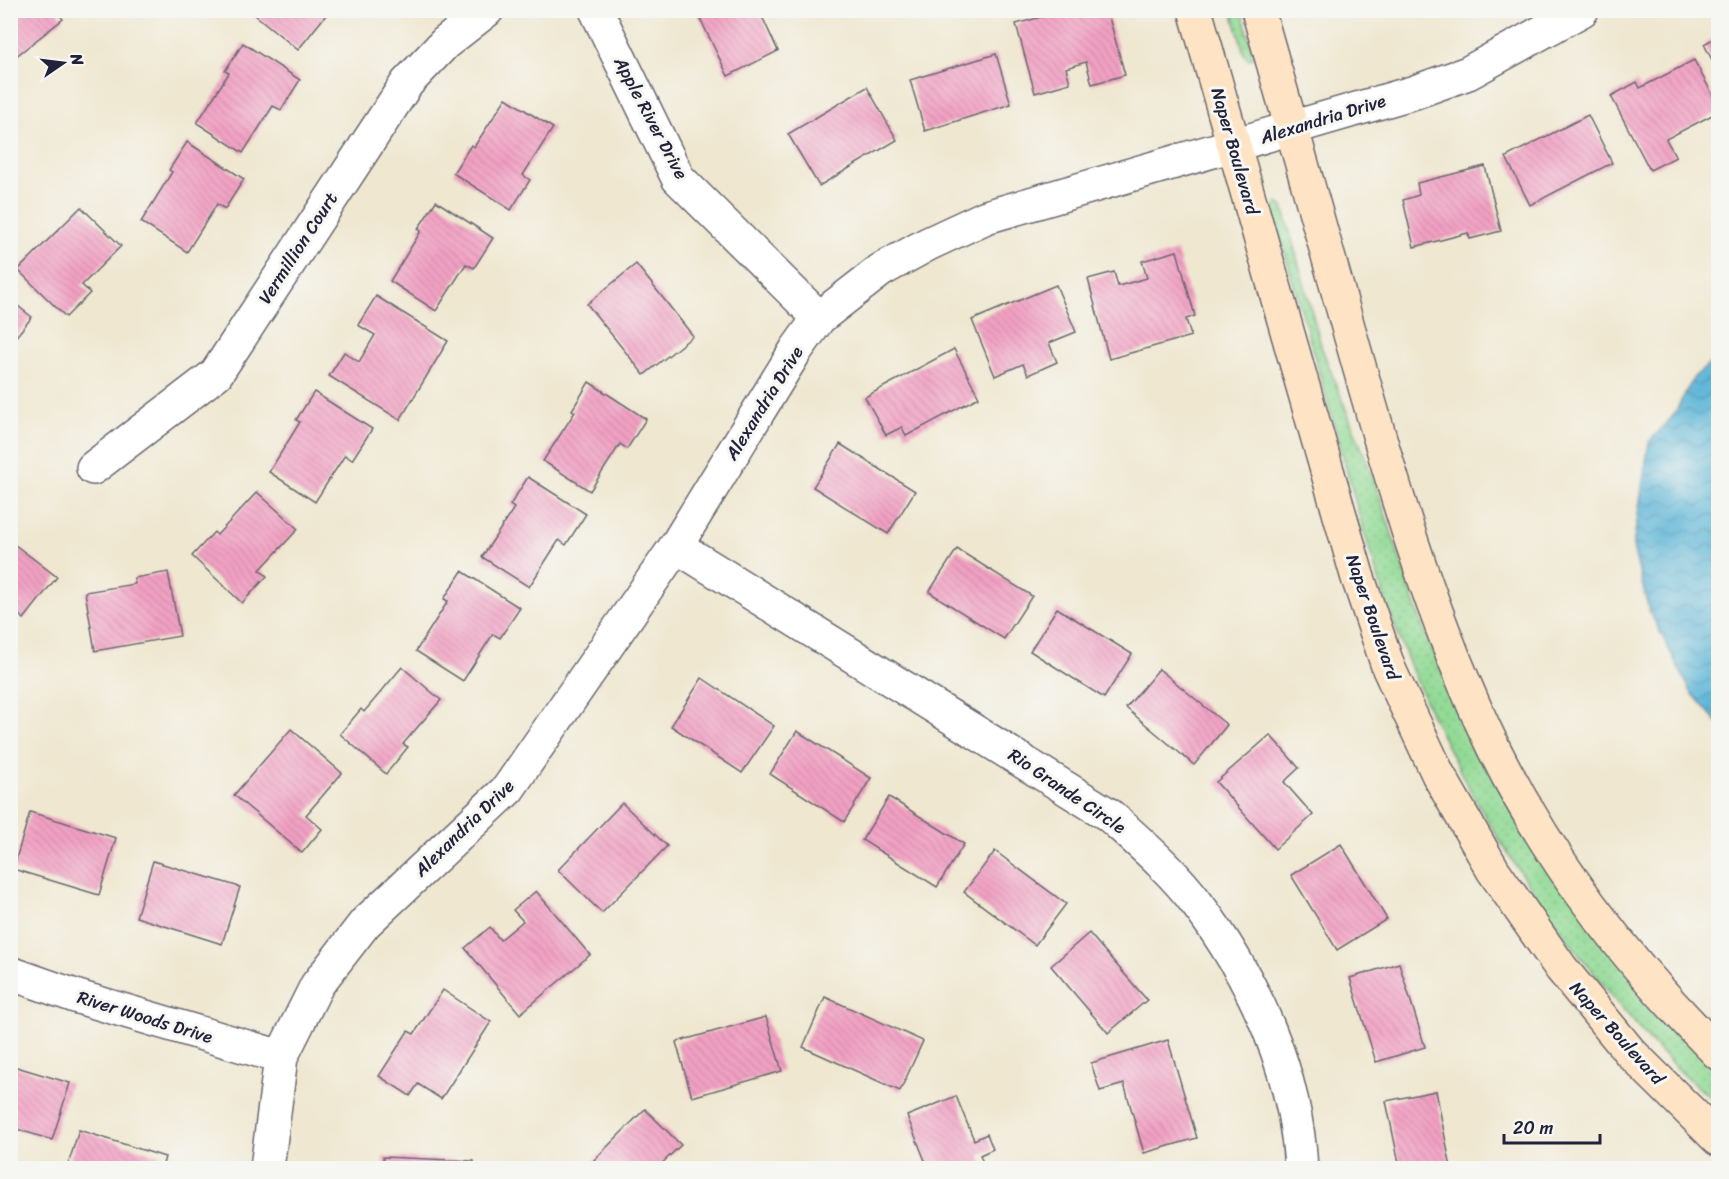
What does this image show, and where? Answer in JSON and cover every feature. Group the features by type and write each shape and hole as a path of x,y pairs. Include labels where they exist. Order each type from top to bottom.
{"main road":[{"name":"Naper Boulevard","path":"1195,10 1357,575 1389,669 1438,774 1493,870 1561,968 1629,1052 1719,1139"},
{"path":"1258,10 1395,494 1442,626 1496,751 1548,844 1608,930 1682,1017 1719,1053"}],"street":[{"name":"Vermillion Court","path":"93,468 216,374 407,83 445,43 487,10"},
{"name":"Apple River Drive","path":"596,10 678,178 819,318"},
{"name":"Alexandria Drive","path":"267,1168 281,1057 317,985 365,923 508,789 676,546 796,350 819,318 881,270 928,244 986,217 1292,129 1468,73 1582,10"},
{"name":"Rio Grande Circle","path":"676,546 1052,777 1109,815 1149,851 1198,904 1233,957 1255,998 1274,1043 1289,1090 1299,1138 1301,1168"},
{"name":"River Woods Drive","path":"10,973 78,997 281,1057"}],"green space":[{"path":"1232,11 1242,11 1254,58 1248,59 1244,54"},
{"path":"1278,203 1283,207 1322,349 1374,480 1423,628 1469,730 1683,1036 1718,1073 1718,1102 1684,1075 1654,1045 1567,939 1510,857 1460,771 1437,726 1398,635 1374,566 1272,208"}],"water":[{"path":"1718,357 1718,723 1691,692 1649,610 1633,547 1649,442 1673,416 1694,377"}],"building":[{"path":"10,10 56,10 63,19 10,61"},
{"path":"259,10 330,10 298,50 255,15"},
{"path":"696,10 759,10 778,51 728,76"},
{"path":"1066,10 1107,10 1125,75 1092,84 1086,62 1066,68 1070,83 1035,93 1016,24"},
{"path":"1718,36 1718,72 1704,44"},
{"path":"243,43 300,80 281,110 273,106 243,153 197,123 229,73 225,71"},
{"path":"996,54 1011,104 925,131 910,80"},
{"path":"1694,60 1718,105 1718,112 1666,139 1676,157 1650,170 1611,96 1637,82 1640,88"},
{"path":"867,87 897,140 819,186 788,134"},
{"path":"506,98 553,128 523,175 530,180 511,210 453,173 471,145 474,147"},
{"path":"1588,115 1612,163 1530,205 1506,157"},
{"path":"187,142 244,179 225,209 217,204 187,252 141,222 172,172 169,170"},
{"path":"1485,166 1501,231 1470,239 1468,233 1414,247 1403,200 1419,195 1417,183"},
{"path":"436,201 493,238 474,268 466,264 436,311 390,281 421,231 418,229"},
{"path":"81,207 121,246 82,285 90,293 66,317 18,270"},
{"path":"1177,251 1195,316 1186,319 1191,336 1109,359 1088,279 1114,272 1118,286 1147,278 1142,261"},
{"path":"636,264 693,336 644,375 587,304"},
{"path":"1056,285 1076,332 1049,343 1057,362 1028,375 1023,364 995,376 972,320"},
{"path":"376,296 448,341 400,420 329,376 344,352 359,362 375,335 358,325"},
{"path":"10,300 32,317 10,344"},
{"path":"954,349 979,397 906,436 902,427 886,435 865,397"},
{"path":"589,382 646,419 627,449 620,444 590,491 543,461 575,412 572,410"},
{"path":"314,392 372,429 352,460 345,455 315,502 269,472 300,422 296,420"},
{"path":"840,444 915,491 888,534 813,487"},
{"path":"528,477 586,514 566,545 559,540 529,587 482,557 514,508 510,505"},
{"path":"257,492 298,529 260,570 267,576 242,603 192,556 214,532 217,535"},
{"path":"10,541 57,577 24,619 10,608"},
{"path":"957,549 1032,596 1004,639 929,592"},
{"path":"462,571 520,608 500,638 493,634 463,681 416,651 448,601 444,599"},
{"path":"168,572 180,636 95,651 85,592 135,584 134,578"},
{"path":"1057,608 1132,654 1104,698 1030,651"},
{"path":"402,667 441,700 403,744 408,747 386,774 340,734 361,709 364,712"},
{"path":"1159,669 1227,725 1194,765 1126,708"},
{"path":"702,678 774,726 742,773 671,726"},
{"path":"291,729 342,773 306,815 322,829 302,853 234,795"},
{"path":"797,731 871,778 844,822 770,774"},
{"path":"1270,735 1299,768 1284,782 1313,815 1275,849 1216,782"},
{"path":"889,797 964,844 937,887 862,840"},
{"path":"622,803 667,846 602,913 558,870"},
{"path":"30,812 116,838 99,895 13,869"},
{"path":"1341,844 1387,919 1337,950 1291,875"},
{"path":"995,851 1066,904 1035,945 964,892"},
{"path":"153,861 240,887 222,944 136,917"},
{"path":"536,891 590,955 520,1014 465,948 490,927 500,940 523,921 513,910"},
{"path":"1089,933 1147,1000 1108,1033 1051,966"},
{"path":"1399,963 1425,1047 1376,1062 1350,978"},
{"path":"443,990 491,1022 441,1099 418,1084 410,1096 379,1076 408,1031 414,1034"},
{"path":"825,997 923,1041 900,1091 803,1047"},
{"path":"766,1017 782,1071 692,1097 676,1042"},
{"path":"1168,1040 1197,1138 1144,1153 1124,1084 1100,1091 1091,1063"},
{"path":"10,1065 70,1083 52,1140 10,1127"},
{"path":"1436,1091 1451,1168 1400,1168 1386,1101"},
{"path":"956,1096 974,1140 987,1134 993,1149 980,1155 985,1168 928,1168 907,1116"},
{"path":"645,1109 681,1145 657,1168 586,1168"},
{"path":"79,1130 165,1157 162,1168 67,1168"},
{"path":"383,1157 474,1161 474,1168 383,1168"}]}
